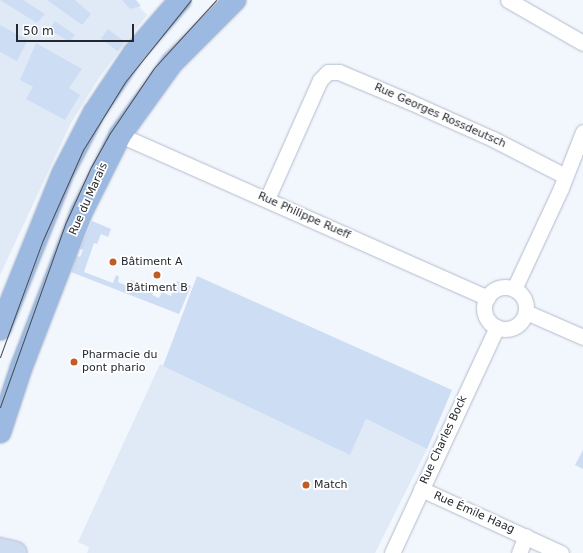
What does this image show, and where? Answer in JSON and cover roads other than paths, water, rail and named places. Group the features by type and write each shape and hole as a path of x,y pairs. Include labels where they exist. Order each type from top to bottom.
{"main road":[{"path":"0,329 63,173 94,113 134,54 180,0"},
{"name":"Rue du Marais","path":"0,432 21,368 81,213 120,135 172,63 235,0"},
{"path":"0,548 16,553"}],"street":[{"path":"508,0 583,43"},
{"name":"Rue Georges Rossdeutsch","path":"267,199 320,80 328,72 339,72 408,101 493,139 565,176"},
{"path":"514,289 536,243 583,132"},
{"name":"Rue Philippe Rueff","path":"120,135 487,298"},
{"path":"496,289 514,289 525,301 526,312 514,326 497,327 487,318 485,304 487,298 496,289"},
{"path":"526,312 583,337"},
{"name":"Rue Charles Bock","path":"392,553 497,327"},
{"name":"Rue Émile Haag","path":"421,489 561,553"},
{"name":"Rue Émile Haag","path":"519,553 526,536"}],"tram line":[{"path":"0,357 42,242 83,150 125,82 191,0"},
{"path":"0,407 66,222 91,167 110,133 154,68 216,0"}],"place":[{"name":"Bâtiment A","path":"113,262"},
{"name":"Bâtiment B","path":"157,275"},
{"name":"Pharmacie du pont phario","path":"74,362"},
{"name":"Match","path":"306,485"}]}
